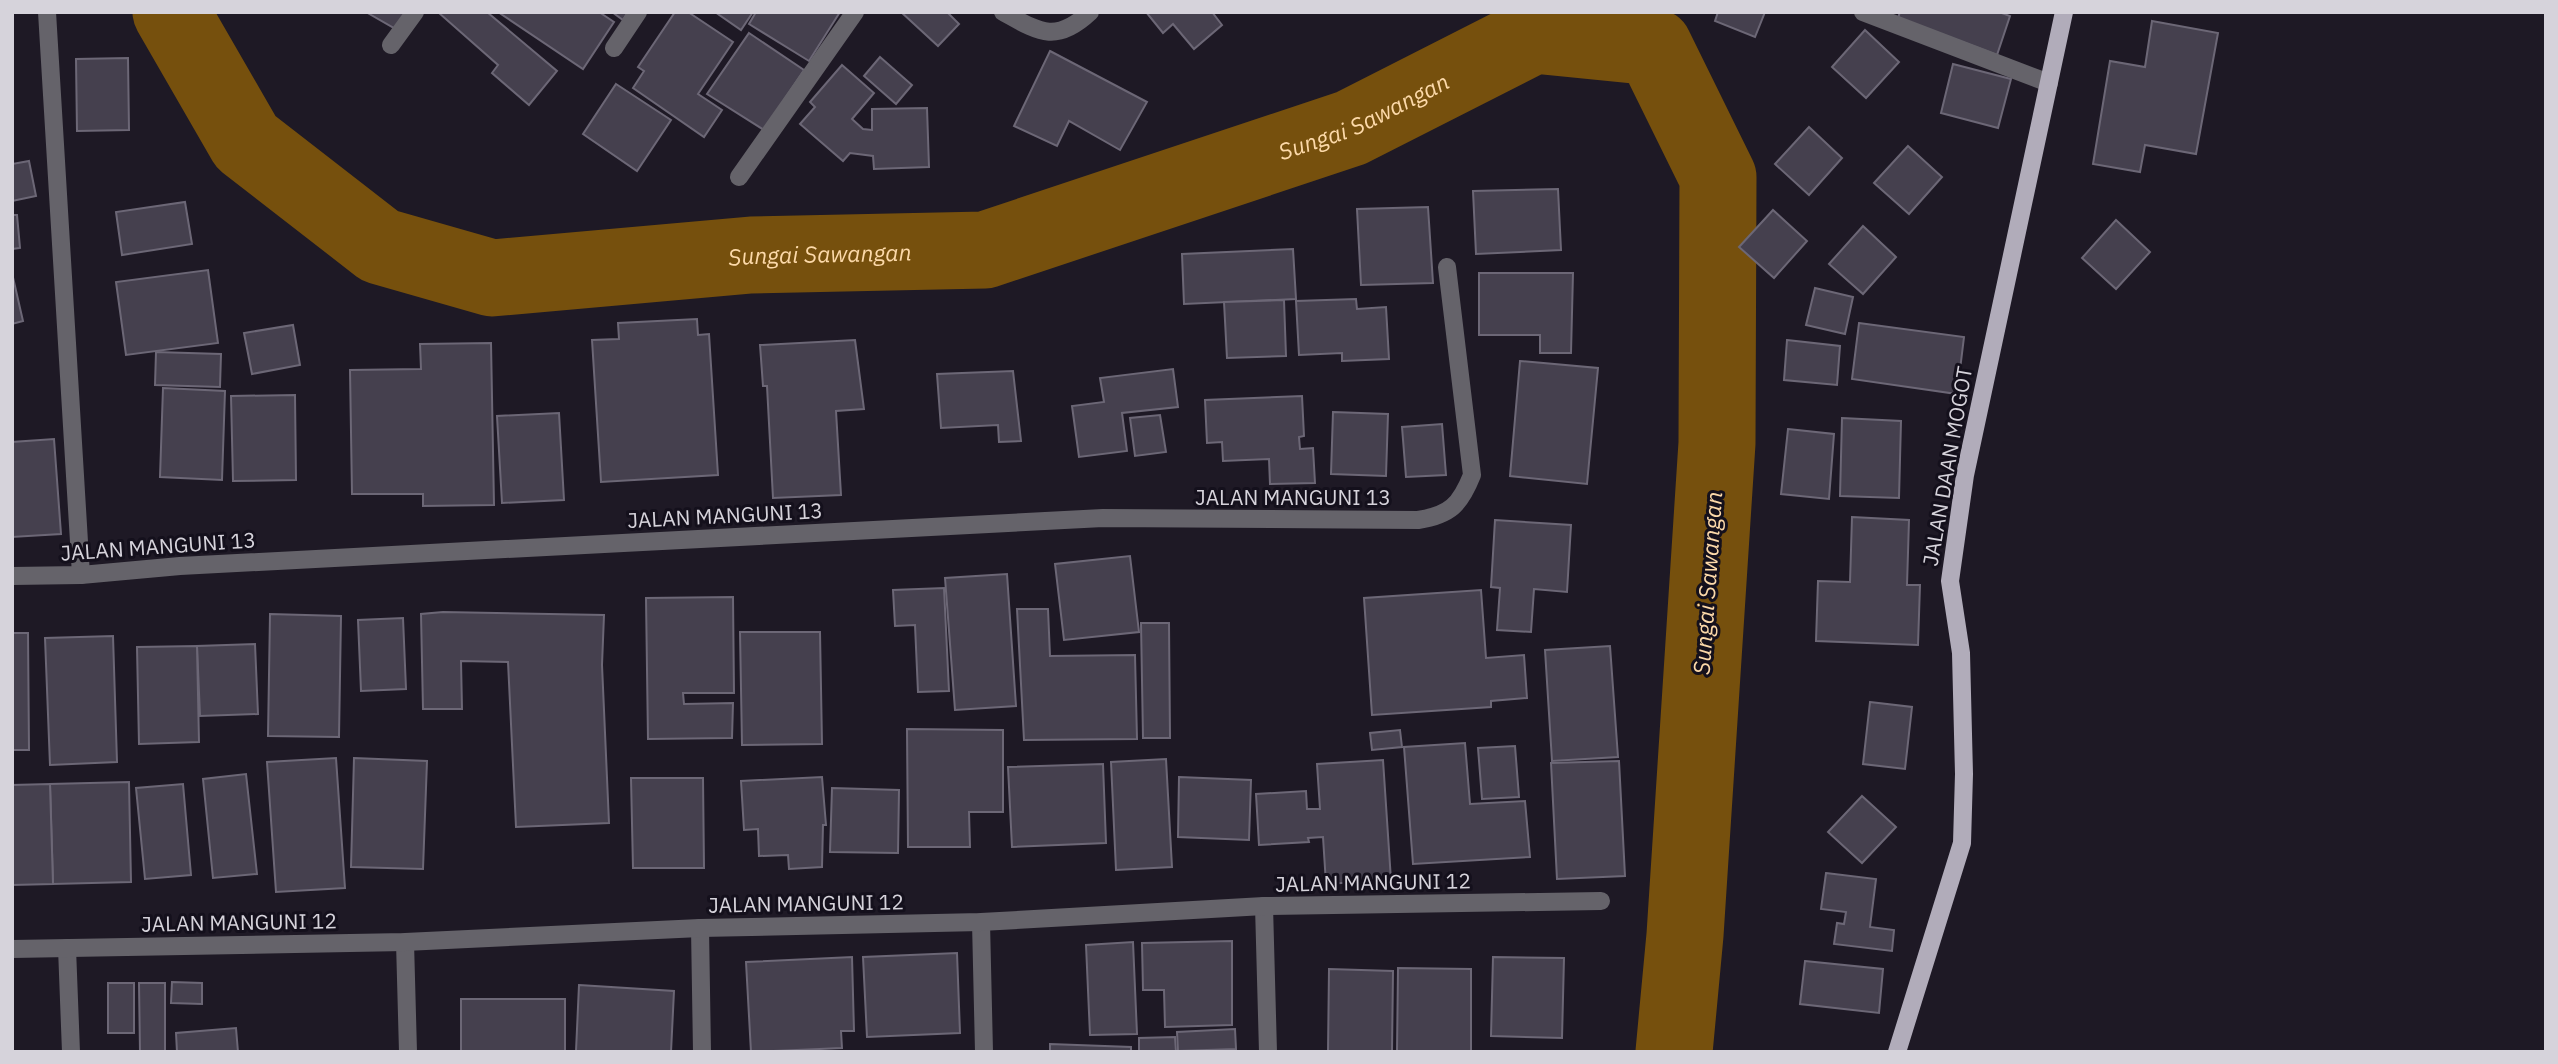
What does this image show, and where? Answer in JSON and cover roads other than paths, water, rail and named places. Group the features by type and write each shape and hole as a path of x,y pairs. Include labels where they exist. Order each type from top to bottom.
{"main road":[{"name":"JALAN DAAN MOGOT","path":"1897,1052 1962,843 1964,761 1961,653 1950,581 1971,449 2064,12"}],"street":[{"path":"47,12 81,575"},
{"path":"391,45 415,12"},
{"path":"614,48 638,12"},
{"path":"739,177 855,12"},
{"path":"1003,12 1040,32 1060,32 1078,24 1090,12"},
{"path":"1863,12 2049,83"},
{"name":"JALAN MANGUNI 13","path":"12,576 81,575 180,566 1102,518 1418,520 1440,516 1452,508 1472,475 1447,267"},
{"name":"JALAN MANGUNI 12","path":"12,949 405,942 700,928 981,922 1264,906 1601,901"},
{"path":"1264,906 1268,1052"},
{"path":"981,922 984,1052"},
{"path":"700,928 702,1052"},
{"path":"405,942 408,1052"},
{"path":"67,948 71,1052"}],"waterway":[{"name":"Sungai Sawangan","path":"171,12 246,142 380,246 492,278 751,255 985,250 1351,128 1534,35 1654,47 1718,177 1717,443 1685,935 1674,1052"}]}
